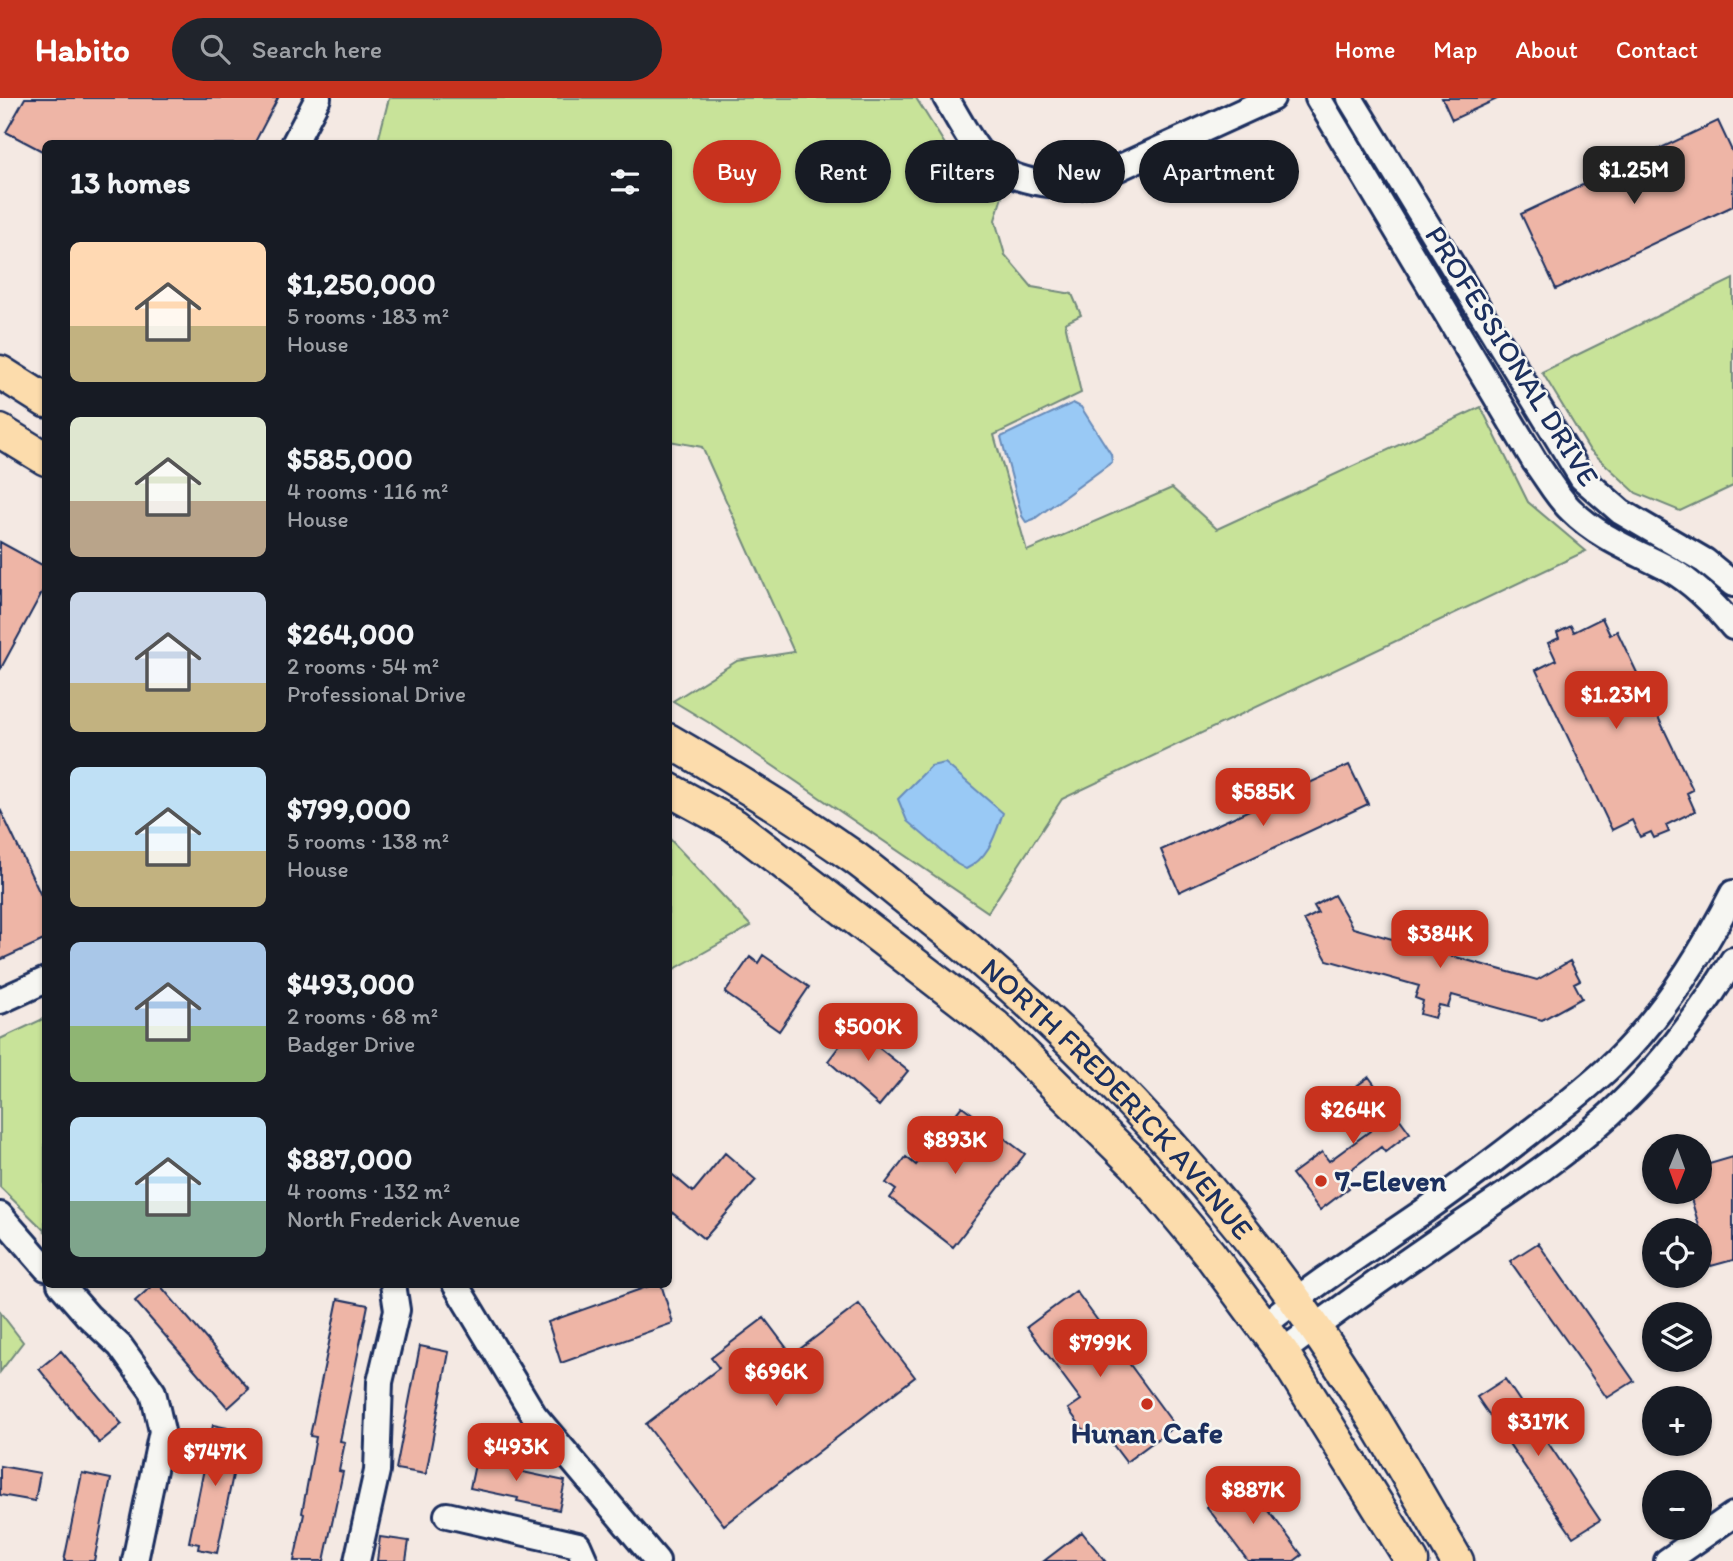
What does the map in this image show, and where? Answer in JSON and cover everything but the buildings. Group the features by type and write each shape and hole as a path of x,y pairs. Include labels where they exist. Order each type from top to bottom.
{"main road":[{"path":"0,372 42,398"},
{"path":"0,431 42,457"},
{"name":"NORTH FREDERICK AVENUE","path":"672,742 855,858 981,958 1151,1123 1233,1220 1315,1327 1375,1419 1457,1561"},
{"name":"NORTH FREDERICK AVENUE","path":"672,791 734,825 995,1026 1135,1164 1209,1253 1282,1352 1412,1561"}],"street":[{"path":"296,140 318,98"},
{"path":"946,98 979,152 1000,169 1020,178 1052,186 1079,186 1272,98"},
{"name":"PROFESSIONAL DRIVE","path":"1318,98 1535,462 1571,510 1608,539 1671,570 1714,605 1733,627"},
{"name":"PROFESSIONAL DRIVE","path":"1350,98 1581,478 1620,512 1705,561 1733,584"},
{"path":"1263,1326 1294,1300 1507,1150 1577,1097 1616,1061 1655,1018 1711,936 1733,892"},
{"path":"1282,1352 1339,1308 1555,1161 1611,1113 1663,1059 1716,988 1733,960"},
{"path":"0,1001 42,982"},
{"path":"0,1215 42,1263"},
{"path":"64,1288 120,1346 153,1392 162,1431 135,1561"},
{"path":"357,1561 377,1471 380,1381 397,1310 394,1288"},
{"path":"457,1288 534,1415 657,1561"},
{"path":"447,1515 578,1545 586,1561"},
{"path":"1667,1561 1733,1515"}],"green space":[{"path":"389,98 916,98 942,140 905,140 905,203 1000,203 995,220 1005,255 1032,287 1072,294 1081,315 1065,323 1081,393 994,435 1027,551 1172,488 1217,529 1481,407 1528,502 1586,551 1062,799 988,912 716,727 673,701 737,661 794,652 702,447 672,442 672,140 378,140"},
{"path":"1733,279 1733,486 1680,511 1636,493 1589,449 1542,372"},
{"path":"672,841 751,926 672,970"},
{"path":"42,1019 42,1228 0,1187 0,1039"},
{"path":"0,1312 23,1342 0,1372"}],"water":[{"path":"1073,403 1081,407 1111,454 1112,462 1034,519 1026,522 1022,516 1001,437"},
{"path":"945,763 1003,813 986,852 966,869 907,821 898,799 931,766"}],"place":[{"name":"7-Eleven","path":"1321,1181"},
{"name":"Hunan Cafe","path":"1147,1404"}]}
